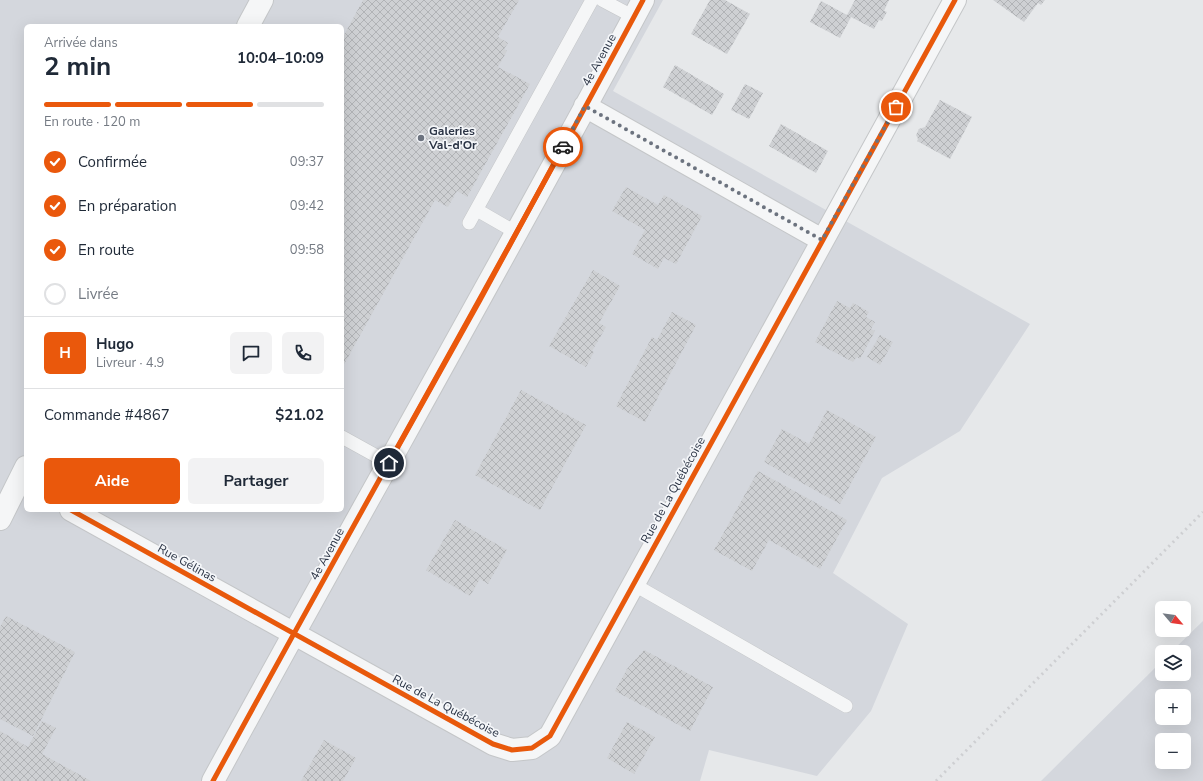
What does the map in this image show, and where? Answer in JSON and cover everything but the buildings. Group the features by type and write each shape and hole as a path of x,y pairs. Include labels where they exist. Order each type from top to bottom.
{"street":[{"path":"249,24 262,0"},
{"name":"Rue de La Québécoise","path":"294,633 493,744 512,750 532,748 550,736 955,0"},
{"name":"4e Avenue","path":"213,781 517,233 639,9"},
{"path":"585,106 822,240"},
{"path":"0,519 24,478"},
{"name":"Rue Gélinas","path":"75,512 294,633"}],"lane":[{"path":"469,223 592,0"},
{"path":"602,0 639,9"},
{"path":"477,210 517,233"},
{"path":"344,438 389,463"},
{"path":"633,584 846,706"}],"shaded area":[{"path":"0,0 663,0 613,91 1030,324 960,431 882,478 833,573 908,624 871,711 817,776 709,750 700,781 0,781"},
{"path":"1203,621 1203,781 1041,781 1155,668 1155,681 1191,681 1191,645 1178,645 1186,637 1191,637 1191,633"}],"railway":[{"path":"936,781 1203,512"}],"cycle path":[{"path":"213,781 537,196 643,0"},
{"path":"75,512 493,744 512,750 532,748 550,736 955,0"}],"way so far":[{"path":"563,147 585,106 822,240 896,107"}],"place":[{"name":"Galeries Val-d'Or","path":"421,138"}],"route":[{"path":"389,463 563,147"}]}
